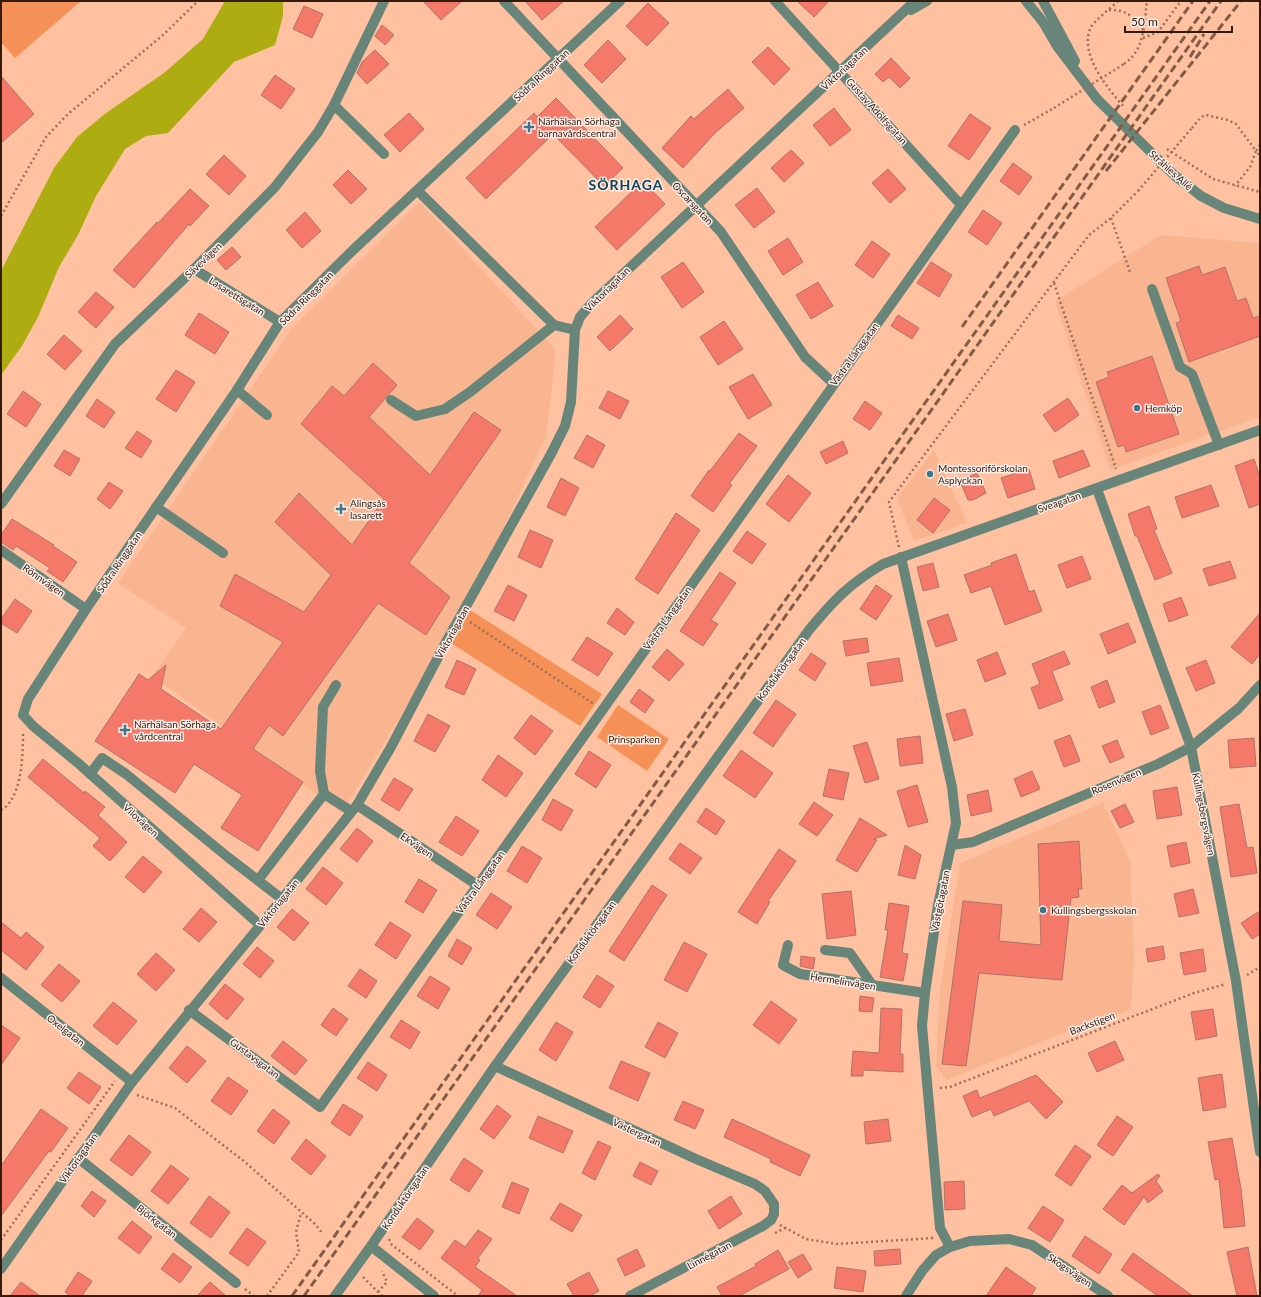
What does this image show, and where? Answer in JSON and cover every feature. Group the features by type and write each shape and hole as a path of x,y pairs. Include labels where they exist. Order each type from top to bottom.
{"street":[{"name":"Sävevägen","path":"1,504 115,344 194,269 275,187 318,132 334,105 384,1"},
{"name":"Oscarsgatan","path":"504,1 721,232 805,357 833,383"},
{"name":"Södra Ringgatan","path":"23,714 28,699 86,609 237,390 280,322 354,250 620,1"},
{"name":"Gustav Adolfsgatan","path":"775,1 961,205"},
{"name":"Viktoriagatan","path":"1,1269 129,1085 189,1010 282,899 354,808 391,747 461,616 551,454 564,426 571,402 575,330 580,317 591,304 695,205 915,1"},
{"name":"Viktoriagatan","path":"898,17 927,1"},
{"name":"Stråhles Allé","path":"1026,1 1097,99 1174,175 1200,196 1224,208 1260,219"},
{"name":"Stråhles Allé","path":"1043,1 1079,69 1097,99"},
{"path":"334,105 384,154"},
{"name":"Västra Långgatan","path":"320,1107 603,710 833,383 1015,130"},
{"path":"418,191 554,325 575,330"},
{"name":"Lasarettsgatan","path":"194,269 280,322"},
{"path":"1152,289 1180,367 1192,374 1219,445"},
{"path":"391,400 416,416 445,409 470,392 554,325"},
{"path":"237,390 267,415"},
{"name":"Sveagatan","path":"859,577 883,564 901,557 1120,481 1260,430"},
{"name":"Kullingsbergsvägen","path":"1098,488 1191,747 1236,981 1260,1152"},
{"path":"156,508 223,553"},
{"name":"Rönnvägen","path":"1,550 86,609"},
{"name":"Västgötagatan","path":"901,557 952,787 956,823 938,906 925,994 922,1026 940,1228 950,1247"},
{"name":"Konduktörsgatan","path":"335,1296 372,1246 495,1066 809,630 836,598 859,577"},
{"path":"258,880 324,794 320,771 323,707 336,685"},
{"name":"Rosenvägen","path":"952,845 973,842 1158,764 1191,747 1239,708 1260,685"},
{"name":"Vilovägen","path":"23,714 33,726 90,774 260,925"},
{"path":"90,774 102,758 126,774 282,899"},
{"name":"Ekvägen","path":"324,794 354,808 478,885"},
{"name":"Hermelinvägen","path":"788,944 783,965 800,974 925,994"},
{"path":"825,950 850,953 873,986"},
{"name":"Oxelgatan","path":"1,978 129,1085"},
{"name":"Gustavsgatan","path":"189,1010 320,1107"},
{"name":"Västergatan","path":"495,1066 696,1159 755,1184 765,1191 774,1204 774,1214 771,1220"},
{"name":"Björkgatan","path":"78,1158 236,1283"},
{"name":"Linnégatan","path":"630,1296 763,1226 771,1220"},
{"name":"Skogsvägen","path":"950,1247 970,1241 1009,1240 1032,1245 1108,1296"},
{"path":"372,1246 434,1296"},
{"path":"906,1296 922,1271 936,1255 950,1247"}],"path":[{"path":"1,216 46,137 68,114 163,35 198,1"},
{"path":"1118,1 1091,28 1087,50 1106,86 1126,109"},
{"path":"1015,130 1054,108 1132,59 1143,38 1147,1"},
{"path":"1143,38 1158,32 1181,1"},
{"path":"1109,10 1123,11 1131,15 1137,20 1143,30"},
{"path":"901,557 890,502 1089,235 1111,218 1138,191 1201,117 1206,115 1228,120 1236,124 1260,156"},
{"path":"1235,186 1250,167 1260,145"},
{"path":"1164,147 1176,157 1213,179 1260,192"},
{"path":"1111,218 1130,272"},
{"path":"1054,283 1120,481"},
{"path":"461,616 603,710"},
{"path":"1,810 7,807 13,800 18,787 23,738 23,714"},
{"name":"Backstigen","path":"927,1090 950,1087 1194,993 1236,981 1260,967"},
{"path":"109,1076 115,1081 129,1085 140,1097 176,1108 245,1162 315,1224 323,1234"},
{"path":"1,1240 115,1081"},
{"path":"267,1296 299,1252 296,1232 301,1213"},
{"path":"771,1220 806,1239 837,1244 943,1236"},
{"path":"388,1236 392,1245 458,1296"},
{"path":"378,1292 387,1282 382,1271"},
{"path":"363,1277 382,1296"}],"shaded area":[{"path":"225,1 283,1 283,16 275,45 234,62 168,133 146,136 125,149 96,196 78,235 59,267 38,317 22,346 1,375 1,271 54,168 77,137 106,113 164,73 203,39"},
{"name":"Alingsås lasarett","path":"420,202 556,350 546,437 479,580 439,651 342,813 152,676 186,628 118,583 293,327"},
{"path":"1161,235 1260,243 1260,417 1110,470 1055,301"},
{"name":"Montessoriförskolan Asplyckan","path":"934,450 967,523 914,541 897,498"},
{"name":"Kullingsbergsskolan","path":"1103,803 1130,861 1134,956 1131,1010 1070,1030 947,1080 936,1066 940,990 960,863"}],"green space":[{"path":"1,1 81,1 15,58 1,42"},
{"path":"470,610 602,694 580,726 451,643"},
{"name":"Prinsparken","path":"618,705 669,739 647,771 597,737"}],"building":[{"path":"423,1 462,1 441,20"},
{"path":"525,1 564,1 542,20"},
{"path":"797,1 829,1 814,17"},
{"path":"648,3 669,23 647,46 626,26"},
{"path":"304,6 323,14 312,38 293,29"},
{"path":"382,25 394,35 385,45 375,36"},
{"path":"608,40 626,59 602,83 584,65"},
{"path":"768,47 790,69 774,85 752,62"},
{"path":"375,50 389,64 367,84 357,73 362,62"},
{"path":"891,58 910,78 900,88 889,77 883,82 875,74"},
{"path":"275,75 295,89 281,109 261,95"},
{"path":"1,76 34,114 1,143"},
{"path":"728,89 744,108 715,133 683,168 662,148 691,116 694,119"},
{"path":"556,98 623,168 604,186 553,134 486,199 466,178 534,113 537,117"},
{"path":"834,108 851,130 830,146 813,125"},
{"path":"409,113 424,129 400,152 384,135"},
{"path":"970,114 991,128 969,160 948,146"},
{"path":"791,150 804,163 784,182 771,168"},
{"path":"224,155 246,176 229,195 206,174"},
{"path":"1013,163 1032,177 1019,195 1000,181"},
{"path":"888,169 906,189 890,203 872,183"},
{"path":"348,170 367,189 351,204 333,185"},
{"path":"643,181 665,204 617,250 595,227"},
{"path":"757,188 775,212 754,228 735,205"},
{"path":"190,189 209,206 190,226 189,224 134,288 113,270"},
{"path":"983,210 1002,223 987,245 968,232"},
{"path":"305,212 321,231 302,248 286,230"},
{"path":"788,238 803,262 783,275 768,251"},
{"path":"872,241 890,254 873,278 855,265"},
{"path":"232,247 241,257 226,270 217,260"},
{"path":"683,262 704,292 682,308 661,277"},
{"path":"931,262 952,275 939,297 917,283"},
{"path":"1199,266 1202,275 1225,267 1237,301 1246,298 1253,318 1260,316 1260,336 1189,362 1176,323 1181,321 1166,278"},
{"path":"818,282 833,306 811,319 796,295"},
{"path":"96,292 114,307 96,328 78,312"},
{"path":"199,313 229,332 215,354 185,335"},
{"path":"620,315 633,329 610,351 597,337"},
{"path":"898,315 919,328 912,339 891,326"},
{"path":"724,321 743,349 718,365 700,337"},
{"path":"64,335 82,351 65,370 47,354"},
{"name":"Hemköp","path":"1152,356 1179,434 1126,452 1124,445 1118,447 1096,382 1109,377 1107,372"},
{"path":"373,363 397,385 369,417 430,475 474,412 501,430 409,563 450,597 426,635 378,603 283,736 269,725 253,749 303,782 258,851 221,828 242,795 194,764 175,793 95,741 139,674 148,680 166,665 161,689 221,729 283,642 220,606 235,574 304,612 331,575 275,522 299,493 352,545 384,499 301,424 332,386 344,396"},
{"path":"176,370 195,382 176,412 156,399"},
{"path":"753,374 772,405 748,419 729,387"},
{"path":"23,391 41,404 26,427 7,414"},
{"path":"608,391 629,401 620,419 599,408"},
{"path":"1068,398 1079,415 1055,432 1043,415"},
{"path":"97,399 115,412 104,428 86,416"},
{"path":"865,401 882,413 870,430 853,419"},
{"path":"137,431 152,441 141,458 125,448"},
{"path":"739,433 757,446 729,484 732,485 713,512 691,496 709,470 710,471"},
{"path":"587,435 605,445 593,468 574,458"},
{"path":"843,441 848,453 826,464 820,452"},
{"path":"64,450 80,459 70,476 54,466"},
{"path":"1083,450 1090,466 1059,478 1053,461"},
{"path":"1254,459 1260,477 1260,504 1249,508 1235,466"},
{"path":"1029,469 1035,489 1008,498 1001,478"},
{"path":"977,473 986,493 973,500 968,500 960,481"},
{"path":"788,475 811,493 789,522 766,504"},
{"path":"561,478 579,488 565,516 547,507"},
{"path":"109,482 123,491 110,509 97,499"},
{"path":"1211,485 1219,506 1182,518 1175,497"},
{"path":"934,498 950,510 933,533 917,520"},
{"path":"1149,506 1157,529 1154,530 1172,573 1155,580 1137,536 1135,536 1128,514"},
{"path":"676,513 700,530 658,594 635,579"},
{"path":"12,519 54,545 53,546 77,562 63,582 47,571 50,568 16,546 13,550 1,542 1,535"},
{"path":"530,530 553,540 541,568 518,557"},
{"path":"747,531 766,544 752,564 733,551"},
{"path":"1016,554 1029,592 1034,590 1042,611 1005,625 991,586 971,593 964,575 992,565 991,563"},
{"path":"1082,556 1091,579 1067,588 1058,565"},
{"path":"1230,561 1236,578 1209,586 1203,569"},
{"path":"933,563 939,587 923,591 917,567"},
{"path":"720,572 736,583 711,620 718,624 703,646 680,631"},
{"path":"508,585 527,595 514,621 494,611"},
{"path":"876,585 892,596 876,620 860,609"},
{"path":"1181,597 1188,615 1169,622 1163,604"},
{"path":"15,599 32,611 17,633 1,623 1,619"},
{"path":"617,608 634,622 625,635 607,623"},
{"path":"1260,613 1260,654 1252,664 1231,647"},
{"path":"948,614 957,640 936,647 927,621"},
{"path":"1128,623 1136,642 1108,654 1100,634"},
{"path":"587,637 613,653 598,676 572,660"},
{"path":"867,638 869,652 846,656 843,641"},
{"path":"667,649 684,664 669,681 652,667"},
{"path":"1064,651 1070,664 1052,671 1063,700 1039,709 1031,688 1040,684 1032,664"},
{"path":"997,652 1006,674 985,682 977,660"},
{"path":"811,653 826,663 815,681 799,670"},
{"path":"899,658 903,681 871,686 867,663"},
{"path":"457,660 476,669 464,695 445,687"},
{"path":"1206,660 1215,683 1196,691 1186,668"},
{"path":"1107,680 1115,702 1099,708 1091,687"},
{"path":"639,689 654,700 645,713 630,702"},
{"path":"776,700 796,714 773,747 753,733"},
{"path":"1160,705 1169,728 1151,735 1142,712"},
{"path":"965,709 973,735 954,741 946,714"},
{"path":"428,714 450,726 435,752 414,741"},
{"path":"531,715 553,731 535,755 514,738"},
{"path":"1070,735 1080,761 1064,767 1054,741"},
{"path":"920,736 923,763 900,766 897,739"},
{"path":"1254,738 1256,766 1230,768 1228,740"},
{"path":"1117,740 1124,757 1110,763 1102,746"},
{"path":"867,742 879,779 865,783 853,746"},
{"path":"741,750 773,773 755,798 723,776"},
{"path":"589,751 611,765 596,788 575,774"},
{"path":"498,755 523,773 506,797 482,780"},
{"path":"43,759 84,793 85,791 105,807 98,815 127,842 110,861 93,846 100,838 28,777"},
{"path":"829,769 849,773 843,800 823,796"},
{"path":"1032,771 1040,789 1021,797 1014,779"},
{"path":"394,778 413,789 399,811 381,800"},
{"path":"917,785 928,822 908,827 897,791"},
{"path":"1177,787 1182,815 1157,819 1153,791"},
{"path":"988,790 992,811 971,816 967,795"},
{"path":"553,799 573,810 561,831 542,820"},
{"path":"814,802 833,815 817,836 799,824"},
{"path":"1125,804 1134,822 1120,828 1111,811"},
{"path":"1239,804 1247,848 1253,847 1257,873 1231,877 1220,807"},
{"path":"706,808 725,821 716,835 697,822"},
{"path":"456,816 479,831 462,856 439,842"},
{"path":"860,818 887,835 873,839 877,840 857,872 836,860"},
{"path":"357,828 373,841 357,862 340,849"},
{"path":"1079,841 1082,889 1078,889 1079,897 1071,898 1062,980 979,973 966,1066 942,1064 963,901 1002,905 999,941 1041,945 1038,844"},
{"path":"1186,842 1190,863 1171,867 1167,846"},
{"path":"680,843 702,858 690,874 669,859"},
{"path":"905,845 921,855 915,879 898,875"},
{"path":"522,846 542,858 527,883 507,871"},
{"path":"779,849 796,861 768,901 770,902 757,924 738,912"},
{"path":"143,856 162,872 144,893 125,877"},
{"path":"323,867 343,883 326,905 306,889"},
{"path":"419,879 437,890 423,913 405,902"},
{"path":"652,885 667,895 624,961 609,951"},
{"path":"1193,889 1199,913 1179,917 1174,894"},
{"path":"851,891 856,935 827,939 822,894"},
{"path":"491,893 512,907 497,929 476,915"},
{"path":"889,903 909,906 902,953 908,954 903,981 880,977 888,930 885,930"},
{"path":"201,908 217,922 199,942 183,929"},
{"path":"292,909 309,923 294,941 277,927"},
{"path":"1260,911 1260,934 1252,939 1241,923"},
{"path":"1,922 21,938 26,932 44,947 26,970 1,950"},
{"path":"390,922 411,935 396,959 375,945"},
{"path":"457,939 472,948 462,965 448,956"},
{"path":"684,942 707,954 687,992 664,980"},
{"path":"1163,946 1165,959 1148,962 1146,949"},
{"path":"257,947 274,961 260,978 243,964"},
{"path":"1203,949 1206,971 1184,975 1180,953"},
{"path":"156,953 175,970 156,991 137,974"},
{"path":"801,956 815,958 813,969 800,966"},
{"path":"59,964 80,981 62,1002 41,985"},
{"path":"360,969 377,981 366,998 348,986"},
{"path":"597,975 614,986 600,1008 583,997"},
{"path":"430,976 450,988 438,1009 417,996"},
{"path":"225,984 244,999 227,1020 209,1004"},
{"path":"860,996 874,998 872,1012 859,1011"},
{"path":"771,1001 797,1020 779,1044 753,1025"},
{"path":"113,1002 137,1021 117,1045 93,1026"},
{"path":"333,1008 348,1019 336,1036 321,1025"},
{"path":"881,1008 902,1009 900,1054 903,1054 903,1072 863,1070 863,1076 851,1076 853,1051 879,1053"},
{"path":"1213,1009 1217,1036 1196,1040 1191,1012"},
{"path":"401,1020 420,1032 410,1049 390,1037"},
{"path":"556,1022 573,1032 556,1061 539,1050"},
{"path":"658,1022 678,1033 665,1058 645,1047"},
{"path":"1,1025 20,1038 1,1065"},
{"path":"283,1041 307,1060 295,1075 271,1056"},
{"path":"1115,1041 1124,1060 1097,1072 1088,1053"},
{"path":"187,1046 206,1061 187,1083 169,1068"},
{"path":"621,1061 650,1073 638,1101 609,1088"},
{"path":"368,1062 387,1075 377,1091 357,1078"},
{"path":"79,1072 101,1087 89,1104 67,1088"},
{"path":"1222,1074 1226,1107 1203,1111 1198,1078"},
{"path":"1036,1075 1063,1102 1046,1119 1029,1101 994,1116 991,1109 972,1117 963,1096 977,1090 980,1098"},
{"path":"228,1077 248,1091 231,1115 211,1101"},
{"path":"683,1101 704,1110 695,1129 674,1120"},
{"path":"343,1104 363,1116 350,1136 331,1123"},
{"path":"497,1105 511,1116 494,1139 480,1129"},
{"path":"41,1109 68,1128 1,1216 1,1166"},
{"path":"273,1109 290,1122 274,1144 257,1131"},
{"path":"538,1116 573,1131 563,1153 529,1138"},
{"path":"1117,1116 1133,1127 1113,1156 1097,1145"},
{"path":"732,1119 810,1155 800,1176 770,1162 771,1159 724,1137"},
{"path":"888,1119 891,1141 866,1144 864,1122"},
{"path":"129,1135 151,1152 132,1176 110,1160"},
{"path":"1232,1138 1241,1189 1245,1226 1224,1228 1219,1179 1215,1180 1208,1142"},
{"path":"306,1139 326,1156 311,1175 291,1159"},
{"path":"598,1141 611,1147 595,1180 582,1173"},
{"path":"1075,1145 1091,1156 1071,1186 1055,1175"},
{"path":"464,1158 483,1171 469,1192 450,1180"},
{"path":"640,1162 658,1171 651,1185 633,1176"},
{"path":"171,1165 189,1179 168,1204 151,1191"},
{"path":"1158,1174 1160,1176 1156,1181 1163,1191 1148,1203 1144,1197 1124,1225 1103,1209 1122,1185 1132,1193"},
{"path":"964,1181 965,1209 945,1210 944,1182"},
{"path":"512,1182 529,1189 519,1214 502,1207"},
{"path":"92,1191 106,1201 94,1217 81,1206"},
{"path":"209,1196 230,1212 211,1238 190,1223"},
{"path":"731,1196 742,1214 719,1229 708,1211"},
{"path":"560,1203 582,1215 572,1232 550,1219"},
{"path":"1043,1206 1064,1220 1050,1242 1028,1228"},
{"path":"417,1218 434,1231 420,1250 402,1237"},
{"path":"132,1221 152,1237 139,1254 118,1238"},
{"path":"247,1228 266,1242 248,1266 229,1253"},
{"path":"478,1230 492,1239 478,1258 480,1260 475,1267 517,1296 478,1296 482,1290 441,1258 455,1240 465,1247"},
{"path":"1085,1236 1112,1254 1099,1274 1072,1256"},
{"path":"1248,1247 1257,1296 1237,1296 1227,1252"},
{"path":"637,1249 645,1266 625,1276 617,1259"},
{"path":"900,1249 901,1264 875,1266 874,1251"},
{"path":"778,1250 789,1269 739,1296 722,1296 717,1287 756,1266 755,1264"},
{"path":"173,1253 192,1267 180,1283 161,1269"},
{"path":"1133,1253 1193,1296 1158,1296 1121,1270"},
{"path":"803,1254 812,1269 798,1278 788,1262"},
{"path":"837,1267 866,1271 863,1292 834,1288"},
{"path":"1006,1267 1036,1288 1031,1296 986,1296"},
{"path":"78,1272 92,1281 82,1296 71,1296 65,1292"},
{"path":"589,1272 599,1291 590,1296 574,1296 567,1284"},
{"path":"21,1282 40,1296 10,1296"},
{"path":"210,1282 226,1296 197,1296"}],"railway":[{"path":"962,327 1193,1"},
{"path":"292,1296 1210,1"},
{"path":"304,1296 1221,1"},
{"path":"1106,171 1241,1"},
{"path":"1190,57 1204,34"}],"place":[{"name":"Närhälsan Sörhaga barnavårdscentral","path":"529,127"},
{"name":"Hemköp","path":"1137,408"},
{"name":"Montessoriförskolan Asplyckan","path":"930,474"},
{"name":"Alingsås lasarett","path":"341,509"},
{"name":"Närhälsan Sörhaga vårdcentral","path":"125,730"},
{"name":"Kullingsbergsskolan","path":"1043,910"}],"district":[{"name":"SÖRHAGA","path":"626,184"}]}
